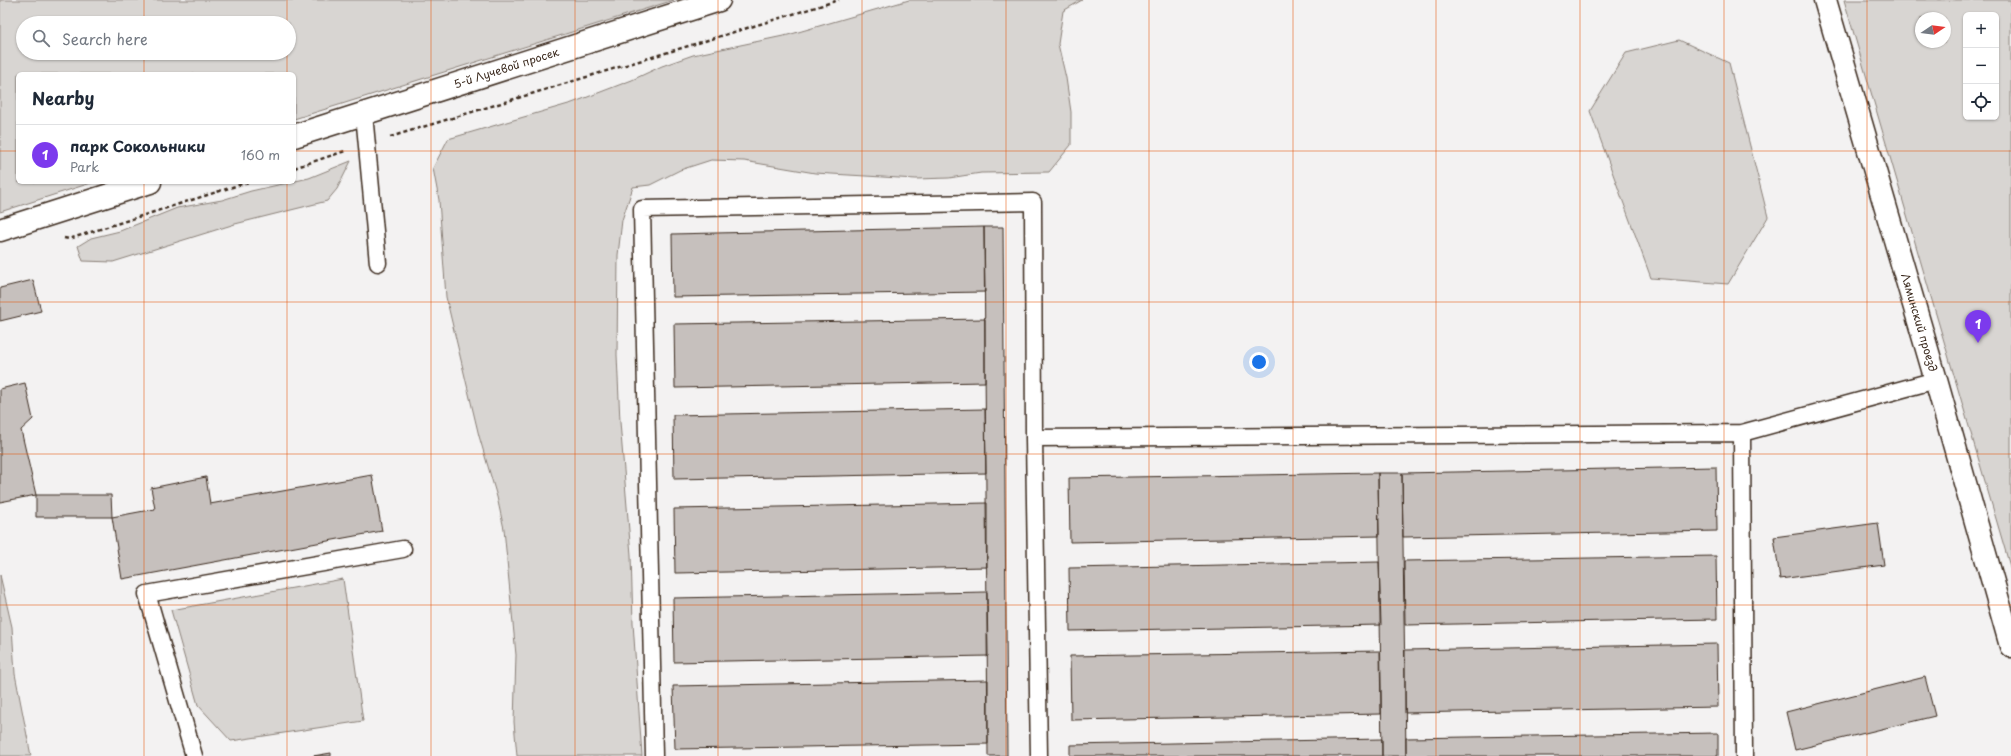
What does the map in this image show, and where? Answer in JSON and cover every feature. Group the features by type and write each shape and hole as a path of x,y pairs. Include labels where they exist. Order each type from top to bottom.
{"street":[{"name":"5-й Лучевой просек","path":"296,135 719,0"},
{"name":"Ляминский проезд","path":"1825,0 1936,380 2011,646"},
{"path":"0,230 144,184"}],"lane":[{"path":"364,114 378,263"},
{"path":"654,756 642,209 1033,202 1034,438 1039,756"},
{"path":"1034,438 1742,433 1936,380"},
{"path":"1742,433 1744,756"},
{"path":"194,756 147,594 404,549"}],"path":[{"path":"296,167 839,0"}],"shaded area":[{"path":"0,0 674,0 296,118 296,72 16,72 16,184 88,184 0,212"},
{"path":"909,0 1082,0 1063,11 1058,44 1066,78 1071,112 1071,145 1049,172 981,173 949,178 916,179 815,173 744,161 711,160 680,170 650,185 633,187 622,220 618,255 617,355 620,422 631,555 633,623 642,756 517,756 514,722 516,655 504,529 497,497 479,436 446,297 439,200 433,168 448,139 572,103 632,80 662,66 693,55 788,35"},
{"path":"1844,0 2011,0 2011,570"},
{"path":"1679,40 1729,63 1768,217 1728,284 1651,278 1590,111 1626,53"},
{"path":"351,161 337,189 327,201 235,224 113,262 83,261 78,246 91,238 120,231 177,208 222,200 251,191 282,184 296,184 296,181 309,178"},
{"path":"0,575 12,627 15,674 31,756 0,756"},
{"path":"343,579 363,721 231,741 198,705 171,610"}],"building":[{"path":"984,227 1003,227 1007,756 988,756"},
{"path":"984,227 985,292 673,297 672,234"},
{"path":"33,280 41,311 0,321 0,288"},
{"path":"985,319 985,382 675,388 674,324"},
{"path":"25,383 33,419 21,430 36,495 0,502 0,389"},
{"path":"985,409 986,473 674,479 673,415"},
{"path":"1716,467 1717,531 1403,537 1402,473"},
{"path":"1378,473 1379,536 1070,542 1069,478"},
{"path":"1378,473 1402,473 1406,756 1382,756"},
{"path":"372,475 382,531 122,579 112,517 155,509 151,488 206,477 210,504"},
{"path":"36,495 111,495 112,517 36,517"},
{"path":"987,503 987,567 675,573 674,509"},
{"path":"1878,523 1884,565 1780,579 1774,537"},
{"path":"1716,556 1717,619 1405,625 1404,561"},
{"path":"1379,562 1381,625 1070,631 1069,568"},
{"path":"987,592 988,656 674,662 673,598"},
{"path":"1717,644 1718,707 1405,713 1405,650"},
{"path":"1380,651 1381,714 1071,720 1070,656"},
{"path":"1925,677 1935,716 1795,750 1786,712"},
{"path":"988,680 988,744 675,749 673,686"},
{"path":"1718,733 1718,756 1406,756 1406,738"},
{"path":"1382,739 1382,756 1070,756 1070,745"},
{"path":"331,753 331,756 313,756"}],"place":[{"name":"парк Сокольники","path":"1978,343"}]}
